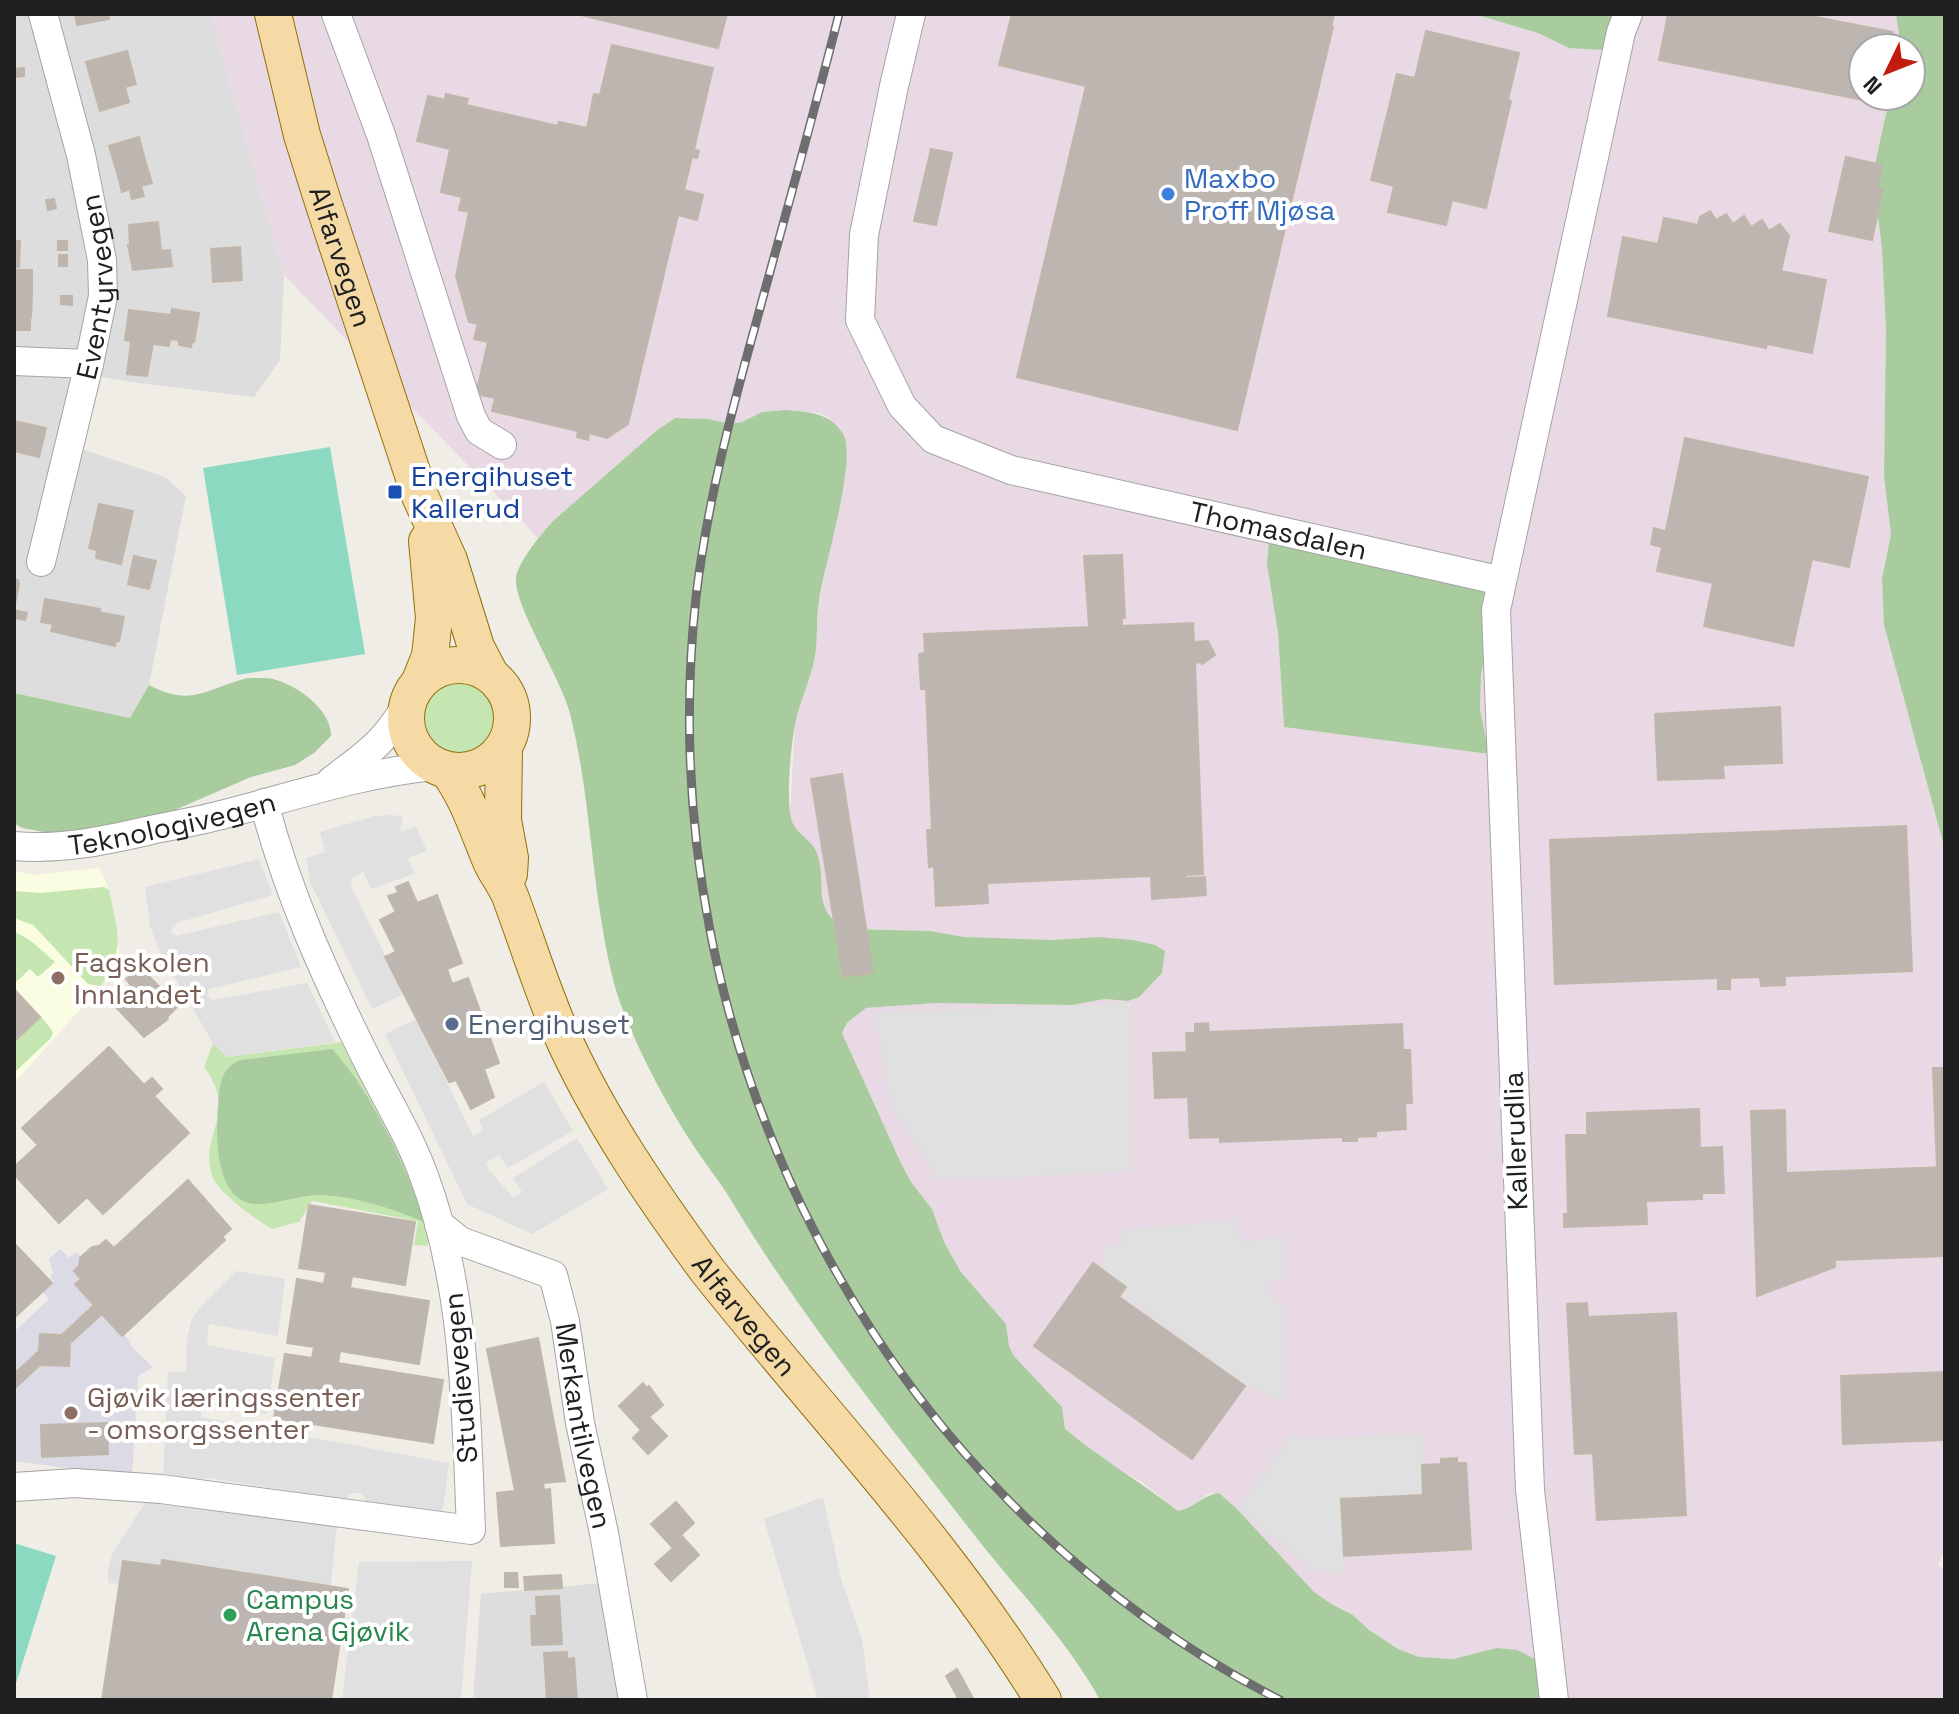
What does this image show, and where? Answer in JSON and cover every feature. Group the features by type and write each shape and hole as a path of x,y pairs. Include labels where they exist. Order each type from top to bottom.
{"main road":[{"name":"Alfarvegen","path":"273,14 298,119 324,205 420,496 449,560 476,647 490,674"},
{"name":"Alfarvegen","path":"413,693 430,656 434,618 430,558 420,496"},
{"path":"454,665 473,666 490,674 504,689 512,708 512,729 504,748 489,763 470,771 441,768 419,755 409,740 405,722 413,693 435,670 454,665"},
{"name":"Alfarvegen","path":"504,748 503,820 510,858 508,892"},
{"name":"Alfarvegen","path":"441,768 462,790 491,863 508,892 560,1031 620,1145 707,1270 959,1579 1014,1652 1043,1700"}],"street":[{"name":"Eventyrvegen","path":"41,562 103,296 102,260 81,155 43,14"},
{"path":"336,14 381,135 471,416 479,431 502,445"},
{"name":"Thomasdalen","path":"911,14 864,235 860,320 902,406 933,439 1011,470 1502,581"},
{"path":"1502,581 1567,273 1621,32 1628,14"},
{"path":"14,361 89,364"},
{"name":"Kallerudlia","path":"1502,581 1496,610 1529,1474 1554,1700"},
{"name":"Teknologivegen","path":"327,784 380,745 413,693"},
{"name":"Teknologivegen","path":"14,846 61,847 103,841 264,803 327,784 401,769 441,768"},
{"name":"Studievegen","path":"14,1487 75,1483 161,1489 471,1530 466,1410 456,1302 439,1224 424,1174 313,947 283,871 264,803"},
{"name":"Merkantilvegen","path":"439,1224 460,1241 553,1275 565,1321 580,1423 604,1533 633,1700"}],"shaded area":[{"path":"14,14 211,14 284,275 280,360 254,397 80,373 69,445 165,477 186,496 149,685 130,718 14,693"},
{"path":"211,14 1474,14 1538,33 1569,48 1623,14 1896,14 1899,32 1847,32 1847,112 1886,112 1874,182 1882,250 1886,329 1884,476 1891,534 1882,579 1884,625 1945,850 1945,1546 1938,1566 1945,1569 1945,1700 1551,1700 1497,1648 1453,1659 1419,1657 1398,1649 1353,1615 1314,1592 1219,1493 1207,1494 1190,1509 1178,1511 1142,1482 1101,1459 1065,1429 1062,1407 1014,1356 1009,1346 1006,1324 961,1272 944,1242 932,1209 911,1182 900,1161 842,1033 847,1023 866,1008 935,1003 1072,1005 1105,999 1128,1001 1155,945 1099,937 1052,940 849,929 838,925 824,908 816,851 793,826 790,815 795,723 815,657 819,601 845,478 847,445 829,418 819,413 785,410 762,412 730,424 709,419 675,418 553,521 538,538 284,275","holes":["1267,564 1492,618 1481,675 1480,709 1488,754 1284,727 1278,633"]},
{"path":"374,816 403,817 400,832 416,826 427,851 408,858 414,874 371,889 363,872 353,877 351,886 404,994 372,1009 310,882 306,858 325,852 320,832"},
{"path":"259,859 273,895 177,923 172,927 172,933 176,936 279,912 301,967 209,989 207,996 212,1000 307,983 335,1042 227,1057 213,1043 159,951 150,926 145,887"},
{"name":"Fagskolen Innlandet","path":"99,868 107,884 119,952 85,1004 14,1083 14,871 36,875"},
{"path":"1131,1003 1133,1171 938,1179 891,1105 874,1012"},
{"path":"416,1019 473,1136 484,1130 479,1120 544,1082 573,1131 508,1168 499,1155 486,1162 489,1170 513,1197 522,1192 513,1178 577,1138 608,1189 532,1234 467,1204 385,1034"},
{"path":"1238,1220 1241,1241 1284,1236 1286,1281 1269,1281 1270,1294 1284,1307 1287,1403 1248,1387 1092,1273 1103,1263 1103,1246 1121,1245 1120,1230"},
{"name":"Gjøvik læringssenter - omsorgssenter","path":"60,1249 69,1258 76,1252 80,1256 81,1264 75,1270 81,1277 77,1281 130,1341 131,1346 153,1367 138,1376 132,1477 14,1461 14,1332 49,1299 43,1292 54,1282 50,1277 53,1273 49,1259"},
{"path":"236,1271 285,1279 278,1336 209,1324 207,1345 275,1358 267,1414 202,1403 201,1417 449,1463 442,1517 368,1505 362,1493 350,1493 346,1499 209,1478 163,1481 168,1372 186,1372 191,1321 200,1307"},
{"path":"1423,1434 1424,1494 1341,1499 1345,1577 1310,1567 1238,1510 1290,1435 1304,1438"},
{"path":"150,1495 337,1523 331,1586 174,1562 142,1585 108,1583 112,1554"},
{"path":"823,1497 842,1582 862,1639 870,1700 818,1700 764,1519"},
{"path":"472,1561 461,1700 342,1700 359,1562"},
{"path":"602,1583 620,1700 473,1700 481,1594"}],"green space":[{"path":"1474,14 1623,14 1617,32 1603,50 1569,48 1538,33"},
{"path":"1896,14 1945,14 1945,850 1884,625 1882,579 1891,534 1884,476 1886,329 1882,250 1874,182 1886,112 1927,112 1927,32 1899,32"},
{"path":"785,410 818,414 832,421 843,434 846,447 843,489 819,601 815,656 796,720 789,783 791,818 795,828 816,851 828,914 849,929 1052,940 1099,937 1133,940 1155,945 1165,951 1162,973 1139,997 1128,1001 1105,999 1072,1005 935,1003 866,1008 847,1023 842,1033 900,1161 911,1182 932,1209 944,1242 961,1272 1006,1324 1009,1346 1014,1356 1062,1407 1065,1429 1093,1450 1178,1511 1219,1493 1314,1592 1353,1615 1398,1649 1419,1657 1453,1659 1497,1648 1517,1650 1537,1660 1551,1700 1100,1700 1056,1634 972,1532 814,1325 672,1112 636,1041 614,984 569,710 522,605 516,578 526,556 553,521 675,418 709,419 730,424 762,412"},
{"path":"330,447 365,654 237,675 203,468"},
{"path":"1269,541 1466,570 1490,596 1492,618 1481,675 1480,709 1489,754 1284,727 1278,633 1267,564"},
{"path":"247,678 277,680 299,691 325,716 331,736 314,753 295,765 251,777 145,823 78,838 22,828 14,823 14,693 130,718 149,685 164,692 187,696"},
{"path":"451,682 465,682 479,688 490,699 496,720 493,735 485,747 465,758 451,758 437,752 426,741 420,727 420,713 426,699 437,688"},
{"path":"104,887 109,890 118,940 114,961 101,986 88,984 33,925 14,918 14,891 40,893"},
{"path":"14,931 55,962 38,977 30,969 14,984"},
{"path":"40,1015 53,1032 51,1038 14,1073 14,1039"},
{"path":"341,1042 437,1230 427,1246 414,1245 418,1221 312,1201 299,1222 272,1229 229,1197 212,1175 209,1154 219,1101 214,1083 204,1067 213,1043 227,1057"},
{"path":"332,1049 375,1109 426,1220 335,1196 313,1195 255,1204 242,1200 232,1192 220,1164 218,1148 217,1117 225,1072 241,1060"},
{"path":"14,1543 56,1556 14,1690"}],"building":[{"path":"75,14 108,14 109,19 77,25"},
{"path":"577,14 727,14 718,48"},
{"path":"1012,14 1334,14 1237,430 1017,377 1086,86 999,65"},
{"path":"1668,14 1800,14 1893,32 1847,32 1847,97 1659,60"},
{"path":"1426,31 1519,53 1486,208 1452,200 1446,225 1388,212 1394,186 1371,180 1397,74 1415,78"},
{"path":"612,45 713,68 694,149 699,151 697,158 692,157 684,190 703,195 697,220 678,215 628,424 607,438 589,433 588,440 577,437 578,431 492,411 495,398 476,394 488,342 474,339 478,324 469,322 456,276 469,212 459,210 462,197 441,192 450,149 417,141 428,96 445,100 446,94 468,99 466,105 558,126 559,122 587,128 594,94 600,95"},
{"path":"127,51 136,84 125,87 129,102 100,111 86,62"},
{"path":"24,68 24,76 14,77 14,69"},
{"path":"139,137 145,160 116,169 109,146"},
{"path":"931,149 952,153 936,225 914,221"},
{"path":"1846,157 1882,165 1877,188 1883,189 1872,240 1829,231"},
{"path":"145,160 152,183 141,186 144,196 132,199 130,189 122,192 116,169"},
{"path":"54,199 56,208 48,210 46,200"},
{"path":"1710,211 1716,220 1726,214 1733,224 1744,216 1751,227 1762,220 1769,231 1780,224 1789,236 1781,271 1826,280 1812,353 1767,344 1766,348 1608,316 1623,237 1658,244 1664,218 1698,225 1700,217"},
{"path":"158,222 161,251 170,250 172,266 133,270 128,245 129,225"},
{"path":"14,241 20,241 19,267 14,267"},
{"path":"58,241 67,241 67,250 58,250"},
{"path":"240,247 242,280 213,282 211,249"},
{"path":"59,255 67,255 67,266 59,266"},
{"path":"14,270 32,270 32,294 14,294"},
{"path":"14,294 32,294 31,318 14,318"},
{"path":"61,296 72,296 72,305 61,304"},
{"path":"172,309 199,313 191,347 179,345 179,340 170,339 169,346 153,344 147,376 127,374 131,341 125,340 129,310 171,315"},
{"path":"14,318 30,318 30,330 14,330"},
{"path":"14,421 46,428 39,457 14,451"},
{"path":"1685,438 1868,477 1849,567 1812,559 1793,646 1704,626 1713,583 1657,571 1663,543 1661,547 1651,544 1654,528 1665,531 1665,535"},
{"path":"99,504 133,511 121,564 96,558 97,550 89,548"},
{"path":"1122,555 1125,618 1122,618 1122,626 1193,623 1194,642 1208,641 1215,655 1202,664 1195,663 1203,874 1185,875 1186,878 1205,877 1206,895 1152,899 1151,876 987,883 988,903 936,906 934,866 929,867 927,830 932,830 926,689 921,689 919,654 925,653 924,634 1089,627 1084,556"},
{"path":"134,556 156,561 149,589 128,584"},
{"path":"14,579 18,580 19,585 14,608"},
{"path":"45,599 100,609 99,612 124,617 119,641 115,646 51,631 53,624 41,622"},
{"path":"14,610 27,613 25,620 14,618"},
{"path":"1780,707 1782,763 1723,765 1724,778 1658,780 1655,714"},
{"path":"842,774 873,973 843,977 811,779"},
{"path":"1906,826 1912,971 1785,976 1785,985 1761,986 1760,977 1730,978 1730,989 1718,989 1718,978 1555,984 1550,840"},
{"name":"Energihuset","path":"408,882 417,903 437,895 462,963 447,969 452,984 468,978 499,1063 484,1069 494,1097 471,1109 456,1080 449,1082 385,957 396,952 380,920 396,912 388,896 398,893 396,887"},
{"path":"140,967 178,1006 168,1019 144,1037 112,1003 131,985 126,979"},
{"path":"14,989 40,1017 14,1042"},
{"path":"1208,1023 1209,1032 1402,1024 1403,1050 1410,1050 1412,1103 1405,1103 1406,1129 1376,1131 1376,1136 1357,1137 1357,1141 1343,1141 1343,1137 1220,1142 1220,1137 1190,1138 1188,1097 1155,1098 1153,1053 1187,1052 1186,1033 1195,1033 1195,1024"},
{"path":"109,1047 144,1085 152,1078 162,1089 154,1096 189,1133 103,1214 87,1197 59,1223 14,1174 14,1167 38,1145 22,1128"},
{"path":"1933,1068 1945,1068 1945,1167 1937,1168"},
{"path":"1699,1109 1700,1148 1722,1147 1724,1193 1702,1193 1702,1199 1646,1201 1647,1224 1564,1227 1564,1214 1568,1214 1566,1135 1587,1135 1587,1113"},
{"path":"1785,1110 1786,1173 1945,1167 1945,1256 1835,1260 1835,1267 1757,1296 1751,1111"},
{"path":"188,1180 231,1229 222,1237 225,1240 122,1336 75,1284 81,1279 74,1271 79,1266 80,1258 92,1247 106,1240 114,1248"},
{"path":"309,1205 415,1222 405,1285 352,1276 350,1288 429,1301 419,1364 340,1351 338,1363 443,1380 433,1443 274,1418 285,1354 312,1358 314,1347 287,1343 297,1279 324,1284 326,1272 299,1268"},
{"path":"14,1243 52,1283 14,1318"},
{"path":"1093,1263 1126,1287 1119,1297 1245,1386 1192,1459 1034,1346"},
{"path":"1587,1303 1588,1317 1676,1313 1686,1515 1597,1520 1593,1453 1575,1454 1567,1304"},
{"path":"94,1305 102,1314 70,1343 69,1366 40,1365 14,1389 14,1374 39,1351 40,1334 62,1335"},
{"path":"538,1338 565,1481 543,1483 544,1490 550,1489 554,1543 501,1546 497,1493 515,1491 487,1349"},
{"path":"1945,1372 1945,1440 1843,1444 1841,1376"},
{"path":"643,1383 647,1388 649,1386 663,1405 649,1417 667,1436 648,1454 633,1438 641,1430 619,1406"},
{"path":"107,1423 108,1454 42,1457 41,1425"},
{"path":"1457,1458 1457,1463 1466,1463 1471,1549 1344,1556 1341,1499 1423,1495 1422,1465 1441,1464 1441,1459"},
{"path":"676,1502 694,1523 681,1535 699,1555 671,1581 655,1564 673,1548 651,1524"},
{"name":"Campus Arena Gjøvik","path":"162,1560 348,1589 331,1700 102,1700 123,1561 161,1566"},
{"path":"505,1573 517,1573 518,1587 505,1587"},
{"path":"561,1575 562,1588 525,1590 524,1577"},
{"path":"559,1596 562,1644 532,1645 531,1616 537,1616 536,1597"},
{"path":"567,1652 567,1659 574,1658 577,1700 547,1700 544,1653"},
{"path":"957,1669 974,1700 959,1700 946,1676"}],"railway":[{"path":"839,14 729,425 713,493 696,597 690,765 710,929 753,1088 818,1239 905,1378 1011,1503 1137,1612 1280,1700"}],"place":[{"name":"Maxbo Proff Mjøsa","path":"1168,194"},
{"name":"Energihuset Kallerud","path":"395,492"},
{"name":"Fagskolen Innlandet","path":"58,978"},
{"name":"Energihuset","path":"452,1024"},
{"name":"Gjøvik læringssenter - omsorgssenter","path":"71,1413"},
{"name":"Campus Arena Gjøvik","path":"230,1615"}]}
